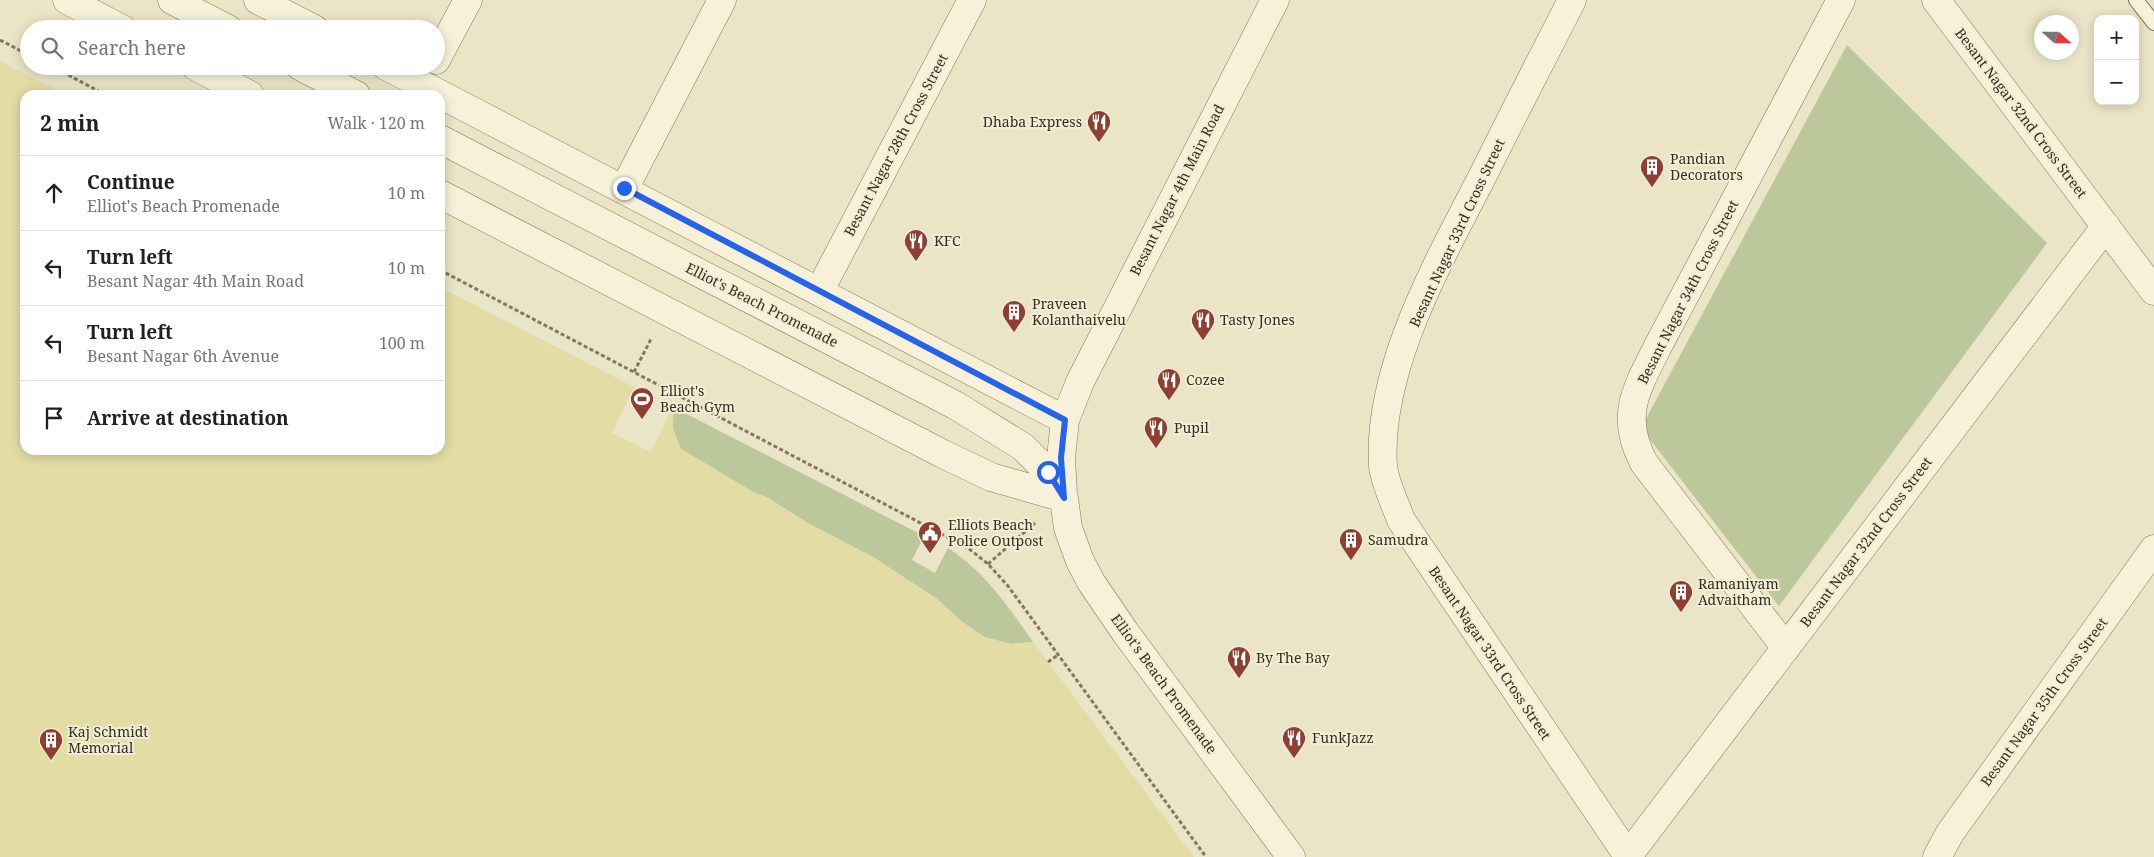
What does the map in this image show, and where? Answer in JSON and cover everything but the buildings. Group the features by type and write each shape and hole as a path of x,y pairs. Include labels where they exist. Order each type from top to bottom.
{"street":[{"path":"67,0 105,20"},
{"path":"172,0 211,20"},
{"path":"258,0 297,20"},
{"path":"445,43 468,0"},
{"path":"624,188 722,0"},
{"name":"Besant Nagar 28th Cross Street","path":"820,290 972,0"},
{"name":"Besant Nagar 4th Main Road","path":"1064,498 1061,458 1065,420 1092,356 1275,0"},
{"name":"Besant Nagar 33rd Cross Street","path":"1572,0 1450,239 1417,312 1392,383 1385,420 1383,468 1402,520 1627,856"},
{"name":"Besant Nagar 34th Cross Street","path":"1786,648 1644,463 1634,444 1630,421 1638,387 1658,346 1841,0"},
{"name":"Besant Nagar 32nd Cross Street","path":"1936,0 2154,290"},
{"path":"211,75 240,90"},
{"path":"317,75 346,90"},
{"path":"428,76 624,188 1065,420"},
{"name":"Elliot's Beach Promenade","path":"445,141 955,405 1023,447 1048,472 1064,498 1070,535 1091,582 1125,632 1291,857"},
{"path":"445,197 943,454 991,477 1064,498"},
{"name":"Besant Nagar 32nd Cross Street","path":"1627,856 2106,226"},
{"name":"Besant Nagar 35th Cross Street","path":"1937,857 1956,825 2154,549"}],"lane":[{"path":"2136,0 2154,23"}],"path":[{"path":"0,40 20,50"},
{"path":"68,75 97,90"},
{"path":"445,273 968,548 988,564 1008,586 1206,857"},
{"path":"988,564 1064,498"},
{"path":"1048,662 1058,656"}],"green space":[{"path":"1847,45 2047,243 1779,606 1641,428"},
{"path":"673,407 924,536 912,560 935,573 948,548 961,557 995,590 1033,642 1011,644 984,637 961,621 937,599 874,558 806,522 768,498 753,492 681,449 673,429"}],"sand":[{"path":"0,61 20,71 20,75 27,75 56,90 20,90 20,455 445,455 445,290 634,387 612,433 651,452 673,407 673,429 681,449 753,492 768,498 806,522 875,558 937,599 961,621 984,637 1011,644 1033,642 1194,857 0,857"}],"place":[{"name":"Dhaba Express","path":"1099,143"},
{"name":"Pandian Decorators","path":"1652,188"},
{"name":"KFC","path":"916,262"},
{"name":"Praveen Kolanthaivelu","path":"1014,333"},
{"name":"Tasty Jones","path":"1203,341"},
{"name":"Cozee","path":"1169,401"},
{"name":"Elliot's Beach Gym","path":"642,420"},
{"name":"Pupil","path":"1156,449"},
{"name":"Elliots Beach Police Outpost","path":"930,554"},
{"name":"Samudra","path":"1351,561"},
{"name":"Ramaniyam Advaitham","path":"1681,613"},
{"name":"By The Bay","path":"1239,679"},
{"name":"FunkJazz","path":"1294,759"},
{"name":"Kaj Schmidt Memorial","path":"51,761"}],"route":[{"path":"624,188 1065,420 1061,458 1062,492 1064,498 1048,472"}]}
